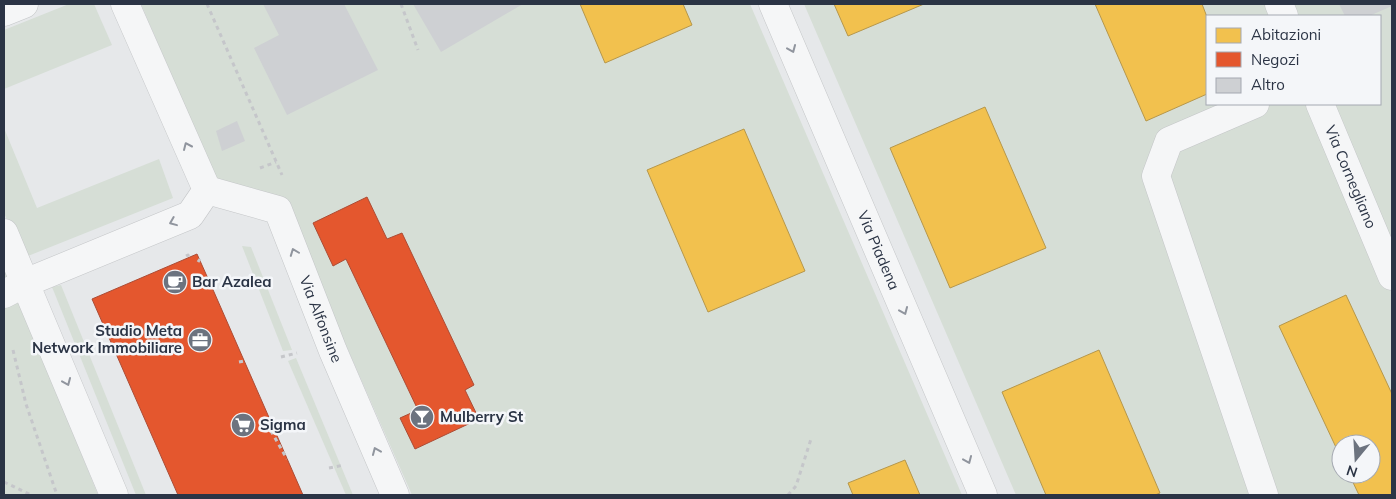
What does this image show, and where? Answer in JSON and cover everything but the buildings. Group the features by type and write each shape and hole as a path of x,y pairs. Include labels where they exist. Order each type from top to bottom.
{"street":[{"path":"4,12 24,4"},
{"path":"14,288 190,215 207,190 125,4"},
{"name":"Via Piadena","path":"773,4 983,495"},
{"path":"1253,105 1169,141 1156,176 1264,495"},
{"name":"Via Cornegliano","path":"1320,105 1392,276"},
{"name":"Via Alfonsine","path":"207,190 278,210 332,351 395,495"},
{"path":"4,233 14,288 114,495"}],"path":[{"path":"401,4 418,50"},
{"path":"13,348 26,404 57,495"},
{"path":"239,362 244,361"},
{"path":"263,417 287,459"},
{"path":"788,495 796,486 811,439"},
{"path":"4,482 31,495"}],"shaded area":[{"path":"69,4 94,4 112,45 4,89 4,30"},
{"path":"141,4 750,4 962,495 412,495 286,209 221,190"},
{"path":"804,4 1392,4 1392,495 1016,495"},
{"path":"4,128 37,208 159,159 173,198 23,258 4,213"},
{"path":"242,246 251,247 292,350 283,351"},
{"path":"4,263 98,495 4,495"},
{"path":"61,285 146,495 136,495 52,287"},
{"path":"296,358 353,495 346,495 288,361"}],"place":[{"name":"Bar Azalea","path":"175,282"},
{"name":"Studio Meta Network Immobiliare","path":"200,340"},
{"name":"Mulberry St","path":"422,417"},
{"name":"Sigma","path":"243,425"}]}
